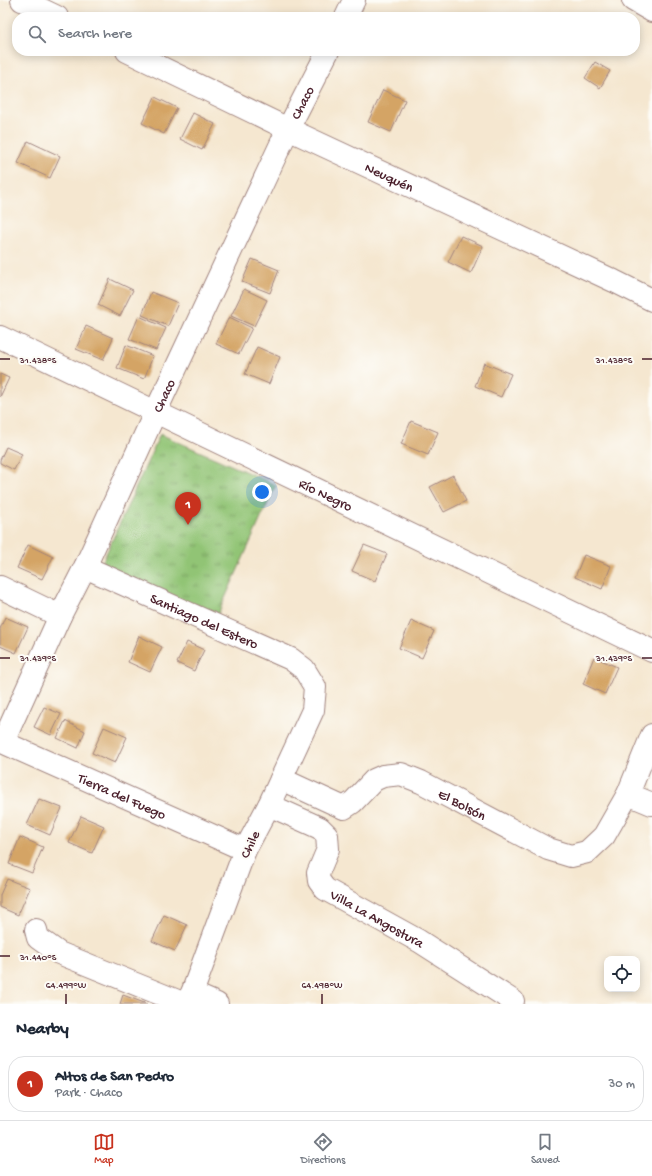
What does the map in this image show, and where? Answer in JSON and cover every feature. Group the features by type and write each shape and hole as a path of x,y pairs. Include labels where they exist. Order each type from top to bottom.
{"street":[{"path":"22,0 47,12"},
{"path":"348,12 354,0"},
{"path":"633,0 652,11"},
{"name":"Neuquén","path":"137,56 288,129 652,300"},
{"name":"Chaco","path":"1,742 60,616 85,567 155,413 288,129 325,56"},
{"name":"Río Negro","path":"0,338 652,651"},
{"name":"Santiago del Estero","path":"85,567 291,659 304,669 315,687"},
{"path":"0,587 60,616"},
{"name":"Chile","path":"188,1000 245,850 269,805 313,710 315,687"},
{"name":"El Bolsón","path":"327,835 344,808 354,802 374,780 383,776 401,774 421,782 548,849 570,856 587,852 604,836 628,794 652,735"},
{"name":"Tierra del Fuego","path":"1,742 245,850"},
{"path":"281,780 344,808"},
{"path":"628,794 652,804"},
{"path":"269,805 320,828 327,835"},
{"name":"Villa La Angostura","path":"327,835 328,849 318,873 319,881 325,889 419,941 513,1001"},
{"path":"36,930 38,938 59,953 188,1000 217,1004"}],"green space":[{"path":"160,434 276,485 217,616 101,565"}],"building":[{"path":"595,62 610,71 600,88 585,78"},
{"path":"383,90 405,100 391,132 368,122"},
{"path":"155,97 177,108 164,134 142,123"},
{"path":"193,113 215,124 202,150 180,139"},
{"path":"28,141 60,156 50,178 18,163"},
{"path":"461,236 483,246 471,273 448,262"},
{"path":"252,259 279,270 270,293 242,282"},
{"path":"110,279 133,290 120,316 98,305"},
{"path":"244,289 267,300 254,326 231,316"},
{"path":"151,292 178,303 168,326 142,315"},
{"path":"139,316 166,328 156,350 129,339"},
{"path":"229,317 252,328 239,354 216,344"},
{"path":"86,326 113,338 103,360 76,349"},
{"path":"126,345 153,356 144,379 117,368"},
{"path":"257,347 280,357 269,384 245,374"},
{"path":"484,363 511,374 501,397 475,386"},
{"path":"0,374 9,378 0,397"},
{"path":"411,421 438,432 428,455 401,444"},
{"path":"6,447 22,454 14,470 0,463"},
{"path":"453,475 466,501 444,512 430,487"},
{"path":"28,545 53,557 42,579 17,568"},
{"path":"364,545 387,554 375,581 352,571"},
{"path":"584,555 611,566 602,589 575,577"},
{"path":"5,617 28,627 16,653 0,646 0,629"},
{"path":"411,621 434,631 422,658 399,648"},
{"path":"139,636 162,647 150,672 128,662"},
{"path":"187,642 204,650 194,671 177,663"},
{"path":"594,657 617,667 605,694 583,684"},
{"path":"44,707 61,714 51,735 34,727"},
{"path":"65,721 85,731 78,748 57,738"},
{"path":"104,727 127,737 115,763 92,753"},
{"path":"39,799 62,808 50,835 27,825"},
{"path":"81,816 104,826 92,853 69,843"},
{"path":"20,837 43,847 32,873 9,864"},
{"path":"7,879 30,888 18,915 0,907 0,895"},
{"path":"164,915 187,925 175,951 152,941"},
{"path":"123,995 147,1004 120,1004"}],"place":[{"name":"Altos de San Pedro","path":"188,525"}]}
